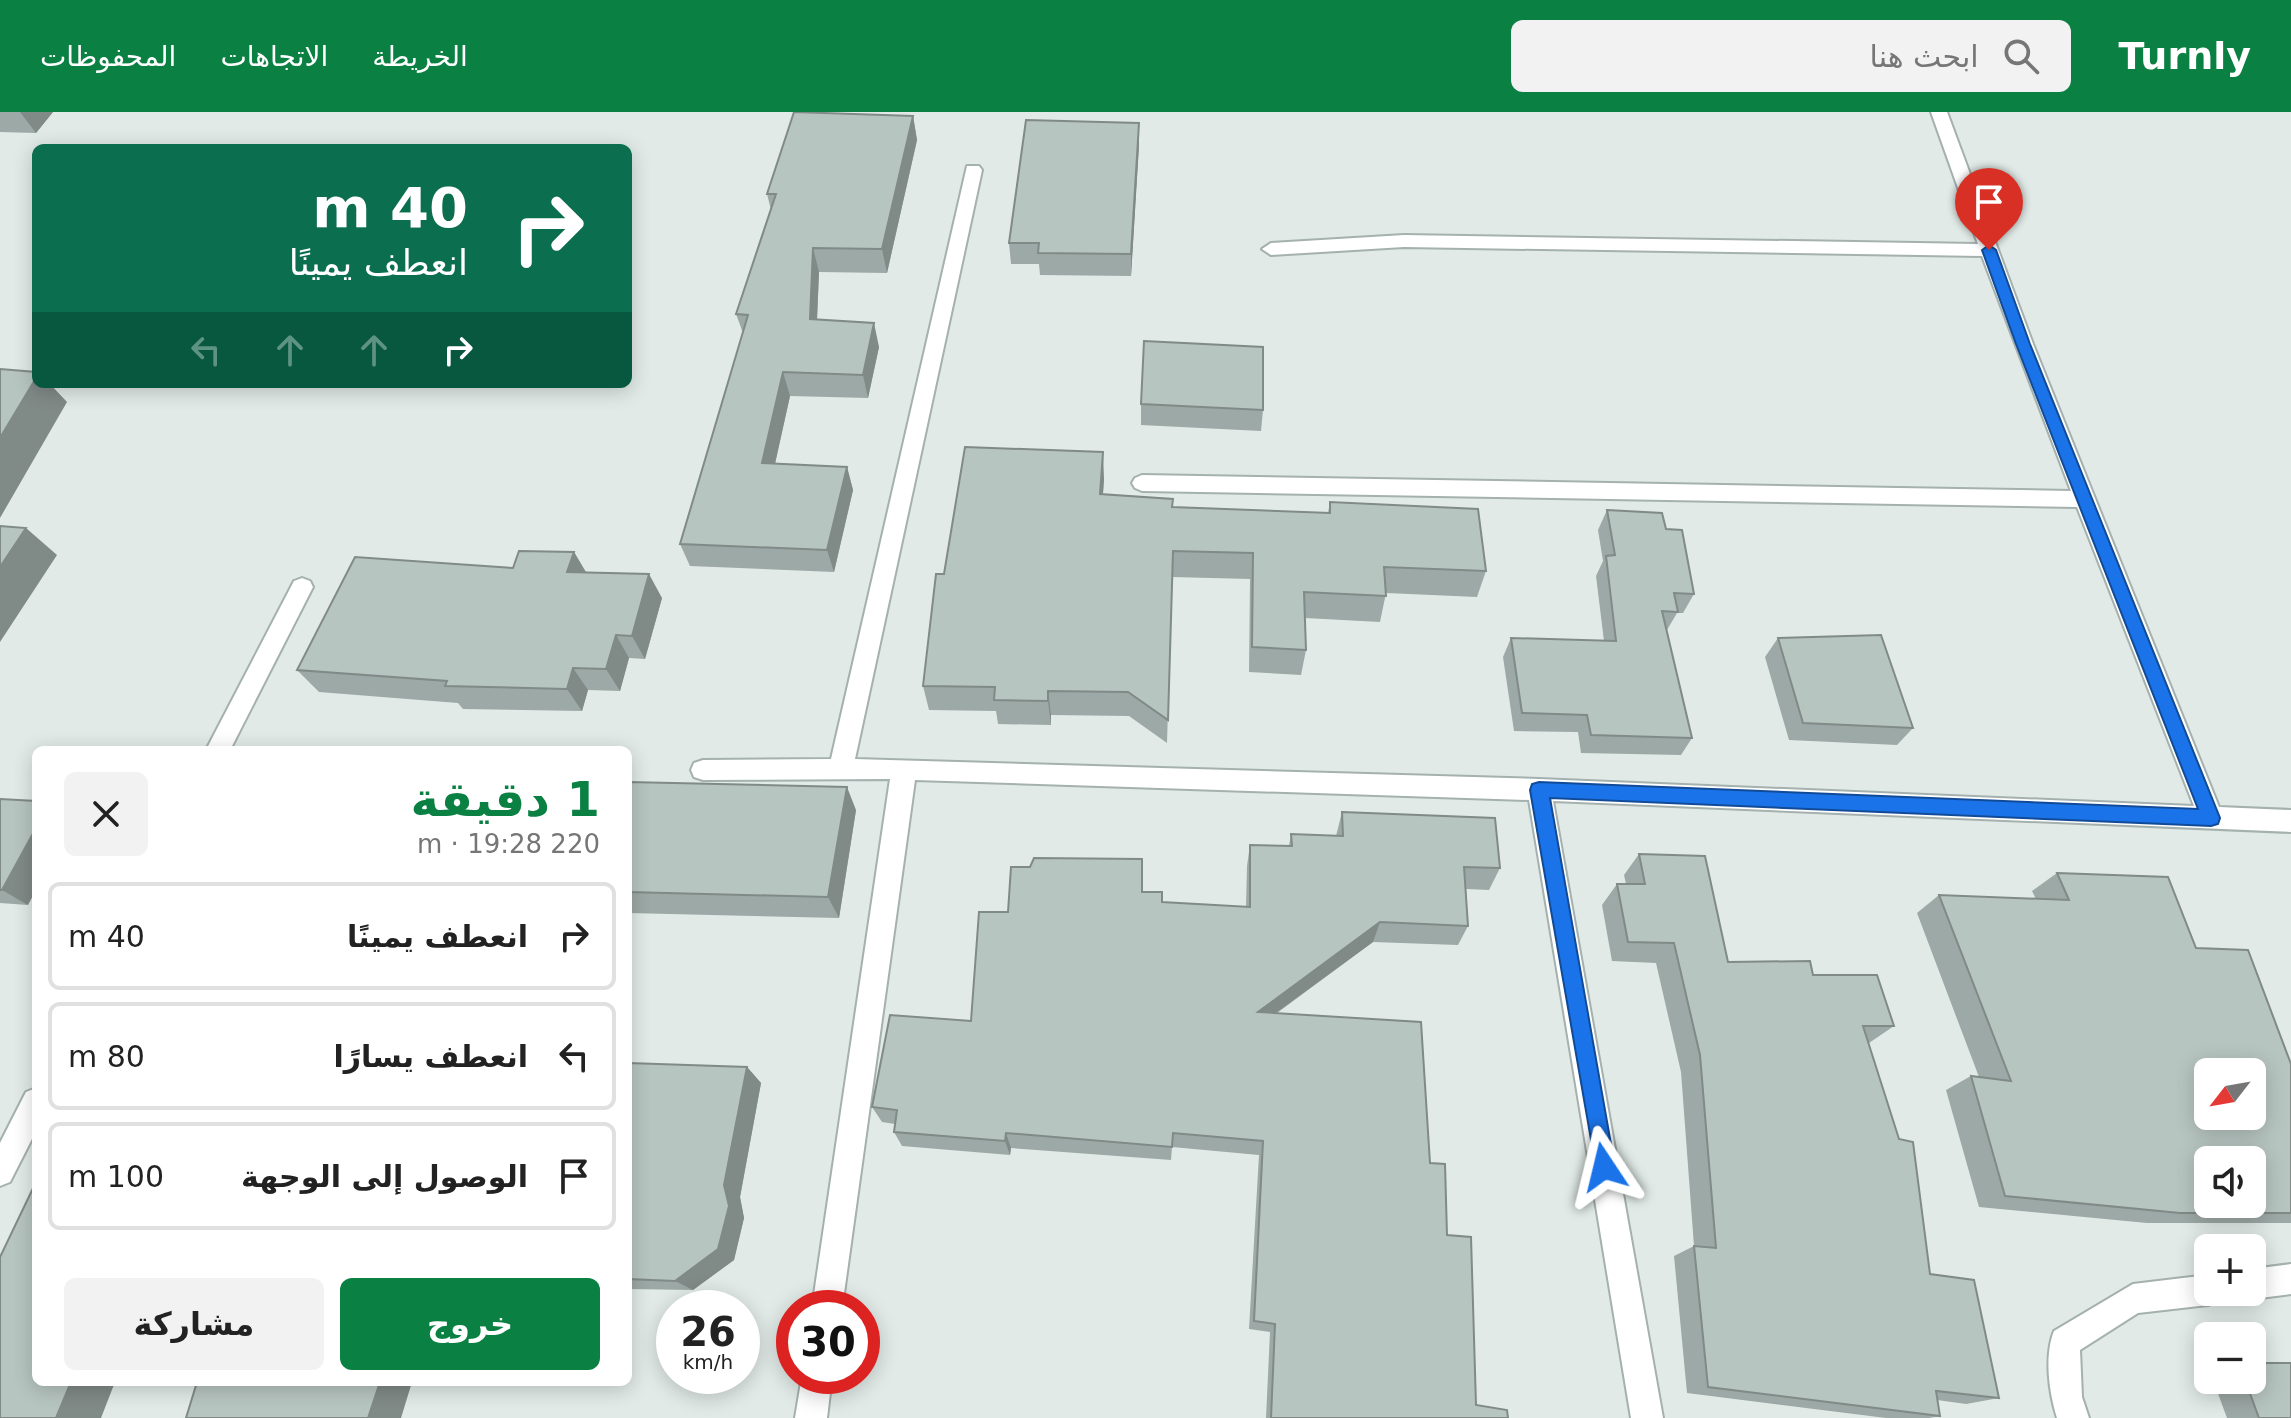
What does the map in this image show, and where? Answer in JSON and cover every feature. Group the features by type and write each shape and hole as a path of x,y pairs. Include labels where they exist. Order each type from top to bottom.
{"street":[{"path":"1939,112 2084,499 2211,818"},
{"path":"841,767 973,170"},
{"path":"1271,249 1404,241 1989,250"},
{"path":"1142,483 2084,499"},
{"path":"220,746 302,587"},
{"path":"830,1290 904,769"},
{"path":"703,770 904,769 1539,790 2291,821"},
{"path":"1539,790 1647,1418"},
{"path":"0,1172 32,1110"},
{"path":"2266,1282 2291,1279"},
{"path":"2073,1418 2066,1397 2065,1342 2133,1299 2194,1292"},
{"path":"811,1418 814,1394"}],"building":[{"path":"794,112 913,116 882,249 813,248 810,319 874,323 863,375 783,372 762,463 847,467 827,550 680,544 748,315 736,314 776,194 767,194"},
{"path":"1026,120 1139,123 1131,254 1038,253 1039,243 1009,243"},
{"path":"1144,341 1263,347 1263,410 1141,404"},
{"path":"0,369 32,372 32,385 0,438"},
{"path":"965,447 1103,452 1100,494 1173,499 1172,507 1330,513 1330,502 1478,509 1486,571 1384,567 1386,596 1304,592 1306,650 1252,647 1253,553 1173,551 1168,720 1128,692 1048,691 1048,701 994,700 995,687 923,686 936,574 944,574"},
{"path":"1607,510 1662,513 1666,529 1682,530 1694,594 1674,593 1678,612 1662,611 1692,738 1591,735 1587,715 1522,713 1511,638 1616,641 1606,556 1615,555"},
{"path":"0,526 26,528 0,567"},
{"path":"519,551 574,552 567,572 649,574 632,636 616,635 606,669 573,668 567,689 445,686 447,681 297,670 355,557 513,568"},
{"path":"1881,635 1913,728 1803,723 1778,638"},
{"path":"632,782 847,787 828,897 632,892"},
{"path":"0,799 32,801 32,835 0,890"},
{"path":"1342,812 1495,818 1500,868 1464,867 1468,926 1380,922 1258,1012 1421,1022 1430,1163 1445,1164 1447,1235 1471,1237 1476,1405 1507,1410 1508,1418 1271,1418 1275,1324 1254,1321 1263,1141 1173,1133 1172,1147 1006,1133 1005,1141 894,1132 897,1110 872,1107 890,1015 971,1021 979,912 1008,912 1011,867 1030,867 1034,858 1142,859 1142,892 1162,892 1162,902 1250,907 1250,845 1292,846 1291,834 1343,836"},
{"path":"1639,854 1705,856 1728,962 1810,961 1813,975 1877,975 1894,1026 1863,1026 1899,1139 1913,1142 1930,1274 1974,1280 1999,1398 1936,1391 1940,1416 1708,1387 1694,1246 1716,1248 1700,1055 1674,943 1628,942 1617,884 1645,884"},
{"path":"2057,873 2168,877 2196,948 2248,950 2291,1064 2291,1213 2266,1213 2266,1146 2194,1146 2194,1213 2005,1196 1971,1076 2011,1081 1939,895 2069,900"},
{"path":"632,1063 747,1067 724,1185 729,1206 718,1249 675,1281 632,1279"},
{"path":"32,1190 32,1386 69,1386 56,1418 0,1418 0,1257"},
{"path":"2266,1363 2291,1363 2291,1418 2259,1418 2250,1394 2266,1394"},
{"path":"196,1386 379,1386 368,1418 186,1418"}],"route":[{"path":"1604,1167 1539,790 2211,818 2023,344 1989,250"}]}
